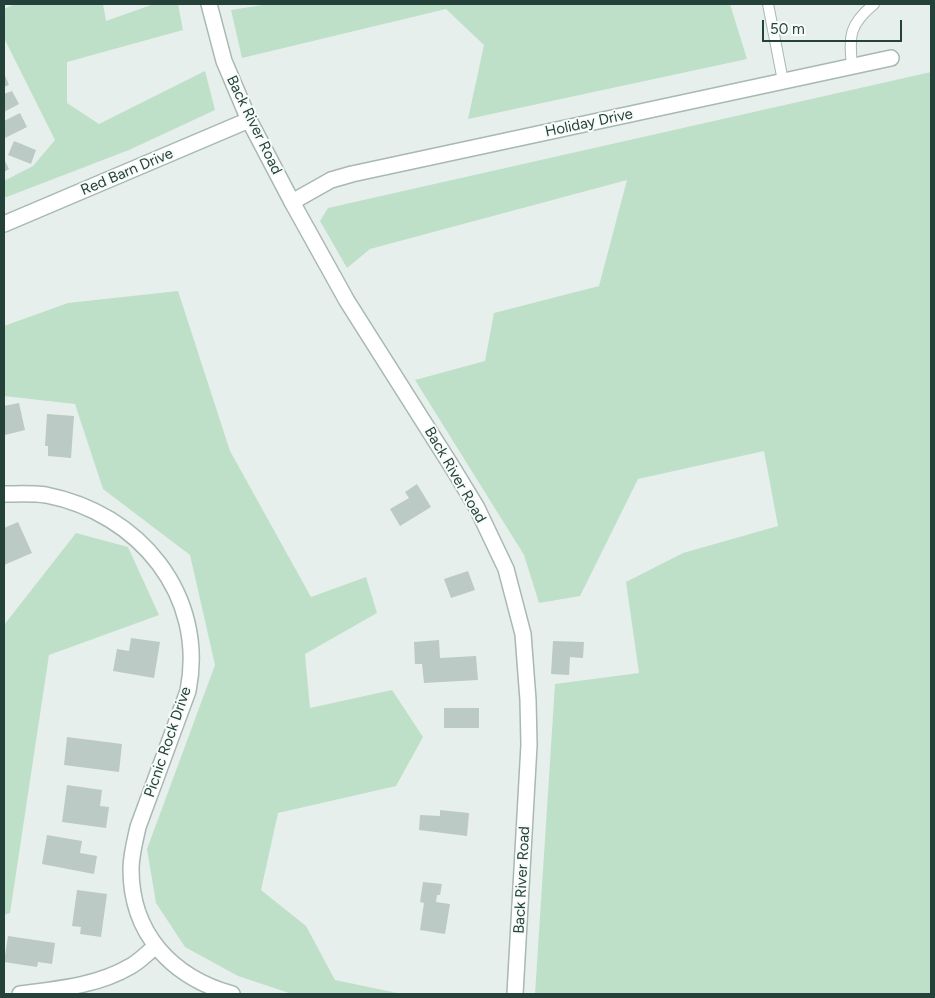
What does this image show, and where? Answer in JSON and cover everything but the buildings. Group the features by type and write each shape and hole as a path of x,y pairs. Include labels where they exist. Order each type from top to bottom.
{"street":[{"name":"Back River Road","path":"209,4 224,61 249,120 292,202 347,301 464,485 506,569 523,634 529,745 515,994"},
{"name":"Holiday Drive","path":"292,202 330,180 352,174 891,58"},
{"name":"Red Barn Drive","path":"4,224 249,120"},
{"name":"Picnic Rock Drive","path":"4,494 44,495 63,500 102,516 138,541 157,560 171,581 188,623 192,657 188,691 138,827 131,867 133,888 140,914 155,947 187,975 206,985 232,994"},
{"path":"20,994 94,982 132,966 155,947"}],"lane":[{"path":"768,4 783,81"},
{"path":"852,66 851,34 856,22 874,4"}],"green space":[{"path":"15,4 103,4 106,21 154,4 178,4 183,30 67,62 67,103 99,124 205,71 215,110 129,150 4,198 4,181 33,166 55,140 4,38 4,9"},
{"path":"269,4 730,4 747,59 468,119 484,45 446,9 242,58 231,10"},
{"path":"931,72 931,994 535,994 555,684 639,673 626,582 683,553 778,526 764,451 638,479 580,596 539,603 524,555 415,380 485,361 494,313 599,286 627,180 370,249 347,268 320,221 328,208"},
{"path":"178,291 230,451 311,597 366,577 377,613 305,654 310,708 392,690 423,737 396,786 278,813 261,890 306,926 335,980 402,994 292,994 238,976 185,947 156,903 147,849 215,665 190,555 103,489 75,404 4,396 4,326 68,303"},
{"path":"76,533 128,547 159,615 49,655 10,913 4,915 4,625"}]}
